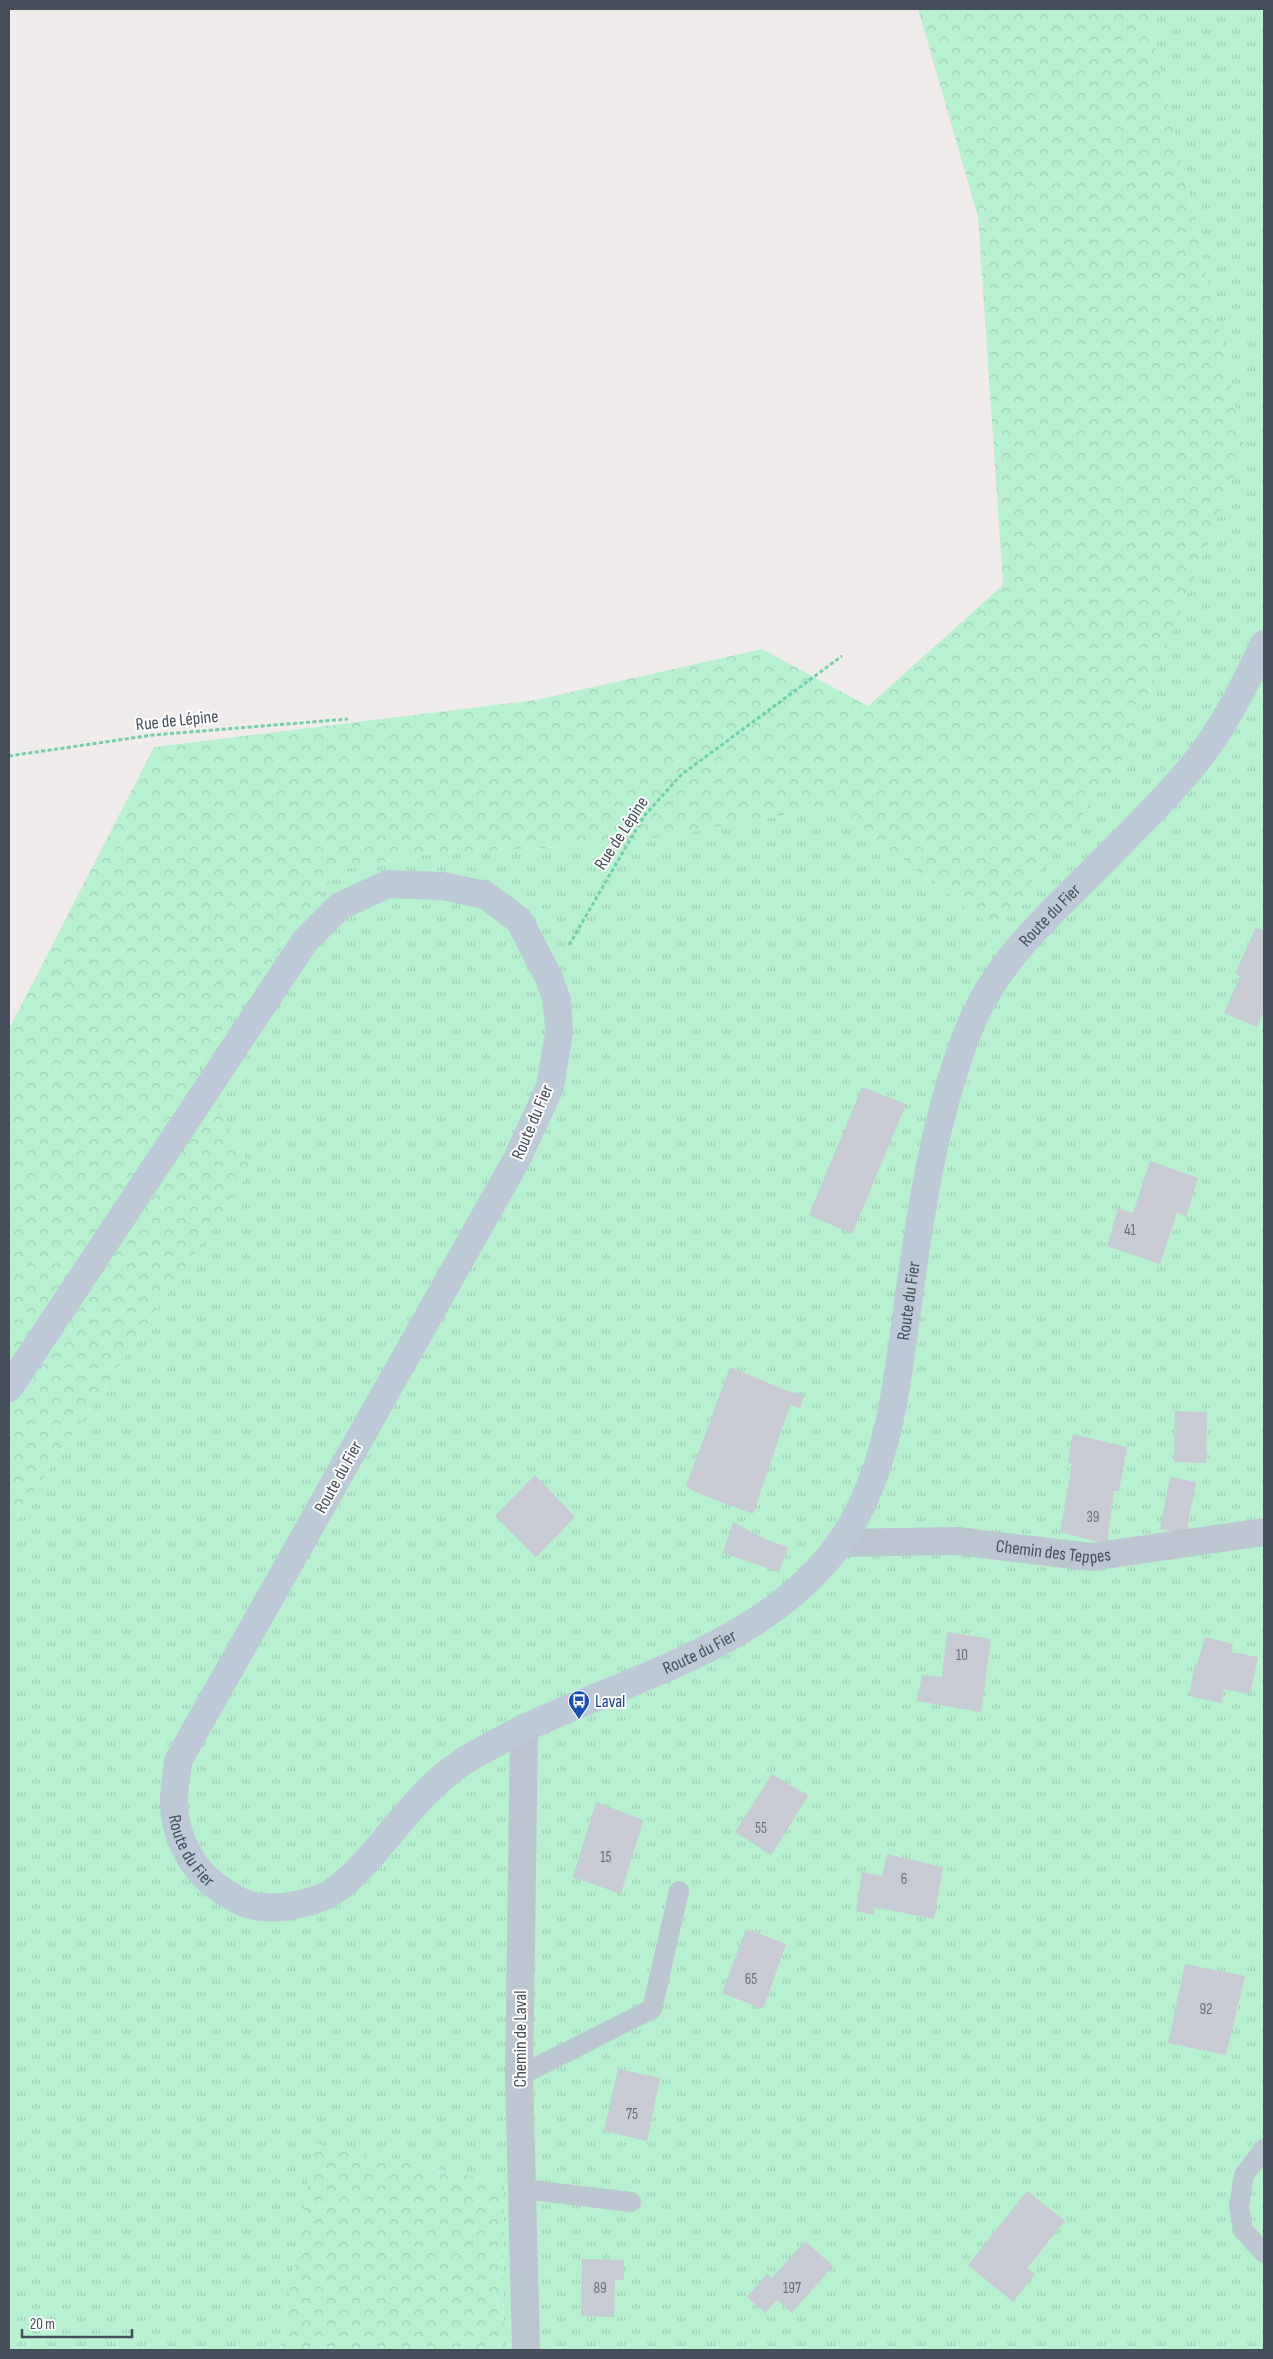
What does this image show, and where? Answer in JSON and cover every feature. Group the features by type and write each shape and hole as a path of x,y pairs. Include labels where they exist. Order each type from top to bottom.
{"main road":[{"name":"Route du Fier","path":"9,1388 305,940 340,906 388,884 442,886 485,895 519,920 549,978 557,1000 559,1032 550,1087 517,1159 178,1761 173,1803 180,1838 202,1875 234,1900 264,1909 297,1905 328,1894 362,1867 427,1791 454,1767 524,1728 627,1685 731,1636 773,1610 815,1574 840,1543 868,1493 888,1438 918,1232 944,1098 986,991 1024,939 1103,861 1194,765 1238,697 1264,644"}],"street":[{"name":"Chemin des Teppes","path":"840,1543 957,1541 1090,1557 1264,1532"},
{"name":"Chemin de Laval","path":"524,1728 520,2076 526,2350"}],"lane":[{"path":"520,2076 652,2008 679,1891"},
{"path":"1264,2149 1244,2175 1238,2207 1243,2230 1264,2253"},
{"path":"523,2189 631,2202"}],"path":[{"name":"Rue de Lépine","path":"549,978 644,816 681,774 842,656"},
{"name":"Rue de Lépine","path":"9,756 154,735 348,719"}],"green space":[{"path":"918,9 1147,9 1245,448 1122,760 997,930 832,807 616,845 444,852 338,870 197,1066 251,1170 20,1513 9,1537 9,1029 154,747 536,700 762,649 868,706 1003,585 978,217"},
{"path":"1147,9 1264,9 1264,2350 503,2350 504,2183 315,2144 280,2350 9,2350 9,1537 20,1513 251,1170 197,1066 338,870 444,852 616,845 832,807 997,930 1245,448"},
{"path":"315,2144 504,2183 503,2350 280,2350"}],"building":[{"path":"1256,927 1264,931 1264,1010 1257,1027 1224,1013 1240,976 1235,974"},
{"path":"862,1087 906,1104 852,1234 809,1215"},
{"path":"1150,1161 1198,1178 1186,1217 1177,1212 1160,1264 1107,1246 1118,1208 1133,1213"},
{"path":"730,1367 788,1391 804,1395 800,1408 790,1405 753,1514 695,1492 686,1486"},
{"path":"1175,1411 1207,1412 1206,1463 1174,1462"},
{"path":"1073,1434 1127,1447 1119,1491 1114,1491 1107,1544 1060,1532 1072,1464 1068,1462"},
{"path":"535,1475 575,1517 536,1557 495,1516"},
{"path":"1170,1477 1196,1482 1186,1534 1160,1529"},
{"path":"733,1522 767,1540 788,1547 779,1572 723,1553"},
{"path":"947,1632 991,1639 981,1712 917,1701 922,1675 942,1677"},
{"path":"1205,1637 1233,1644 1231,1652 1258,1657 1250,1694 1224,1689 1221,1703 1189,1696 1195,1664 1197,1665"},
{"path":"772,1774 808,1796 771,1855 735,1832"},
{"path":"596,1802 643,1820 621,1894 573,1877"},
{"path":"887,1854 943,1867 934,1919 874,1907 874,1915 856,1911 862,1872 882,1876"},
{"path":"746,1929 786,1944 763,2009 722,1993"},
{"path":"1185,1964 1245,1976 1226,2055 1168,2043"},
{"path":"618,2069 660,2078 647,2141 604,2131"},
{"path":"1027,2191 1065,2221 1027,2268 1035,2274 1013,2302 968,2265"},
{"path":"805,2241 833,2266 792,2313 777,2300 765,2313 747,2297 767,2274 772,2278"},
{"path":"582,2259 624,2260 624,2280 615,2280 614,2317 581,2316"}],"place":[{"name":"Laval","path":"579,1720"}]}
